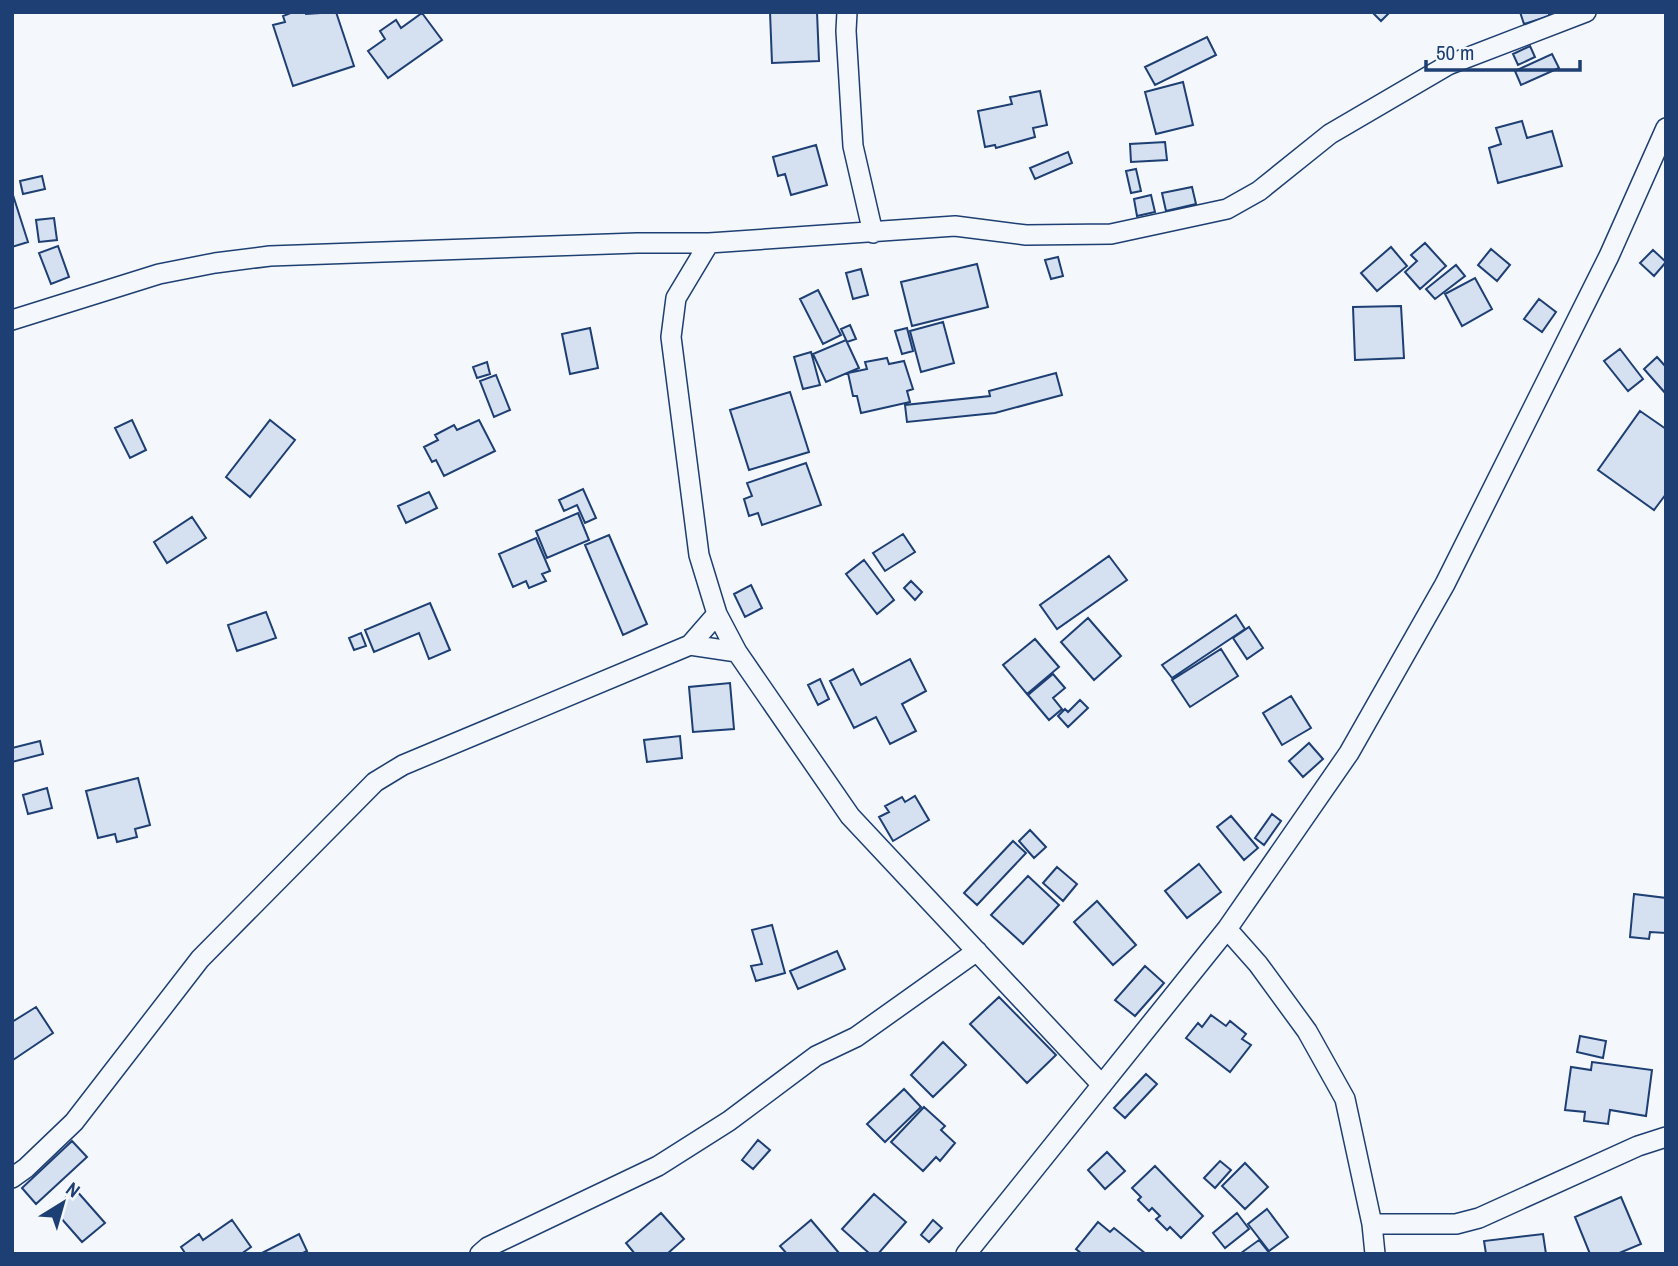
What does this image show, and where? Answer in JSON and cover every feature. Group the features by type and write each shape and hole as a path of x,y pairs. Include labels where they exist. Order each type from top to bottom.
{"street":[{"path":"847,12 853,146 873,233"},
{"path":"12,320 159,274 270,256 637,243 709,243 955,226 1026,235 1111,234 1227,209 1259,191 1329,134 1448,65 1586,12"},
{"path":"966,1254 1227,929 1349,752 1446,584 1609,256 1666,128"},
{"path":"709,243 676,298 671,338 699,555 716,614 737,652 850,816 1102,1085"},
{"path":"12,1178 74,1122 200,958 375,782 403,765 690,645 716,614"},
{"path":"690,645 737,652"},
{"path":"1227,929 1258,964 1307,1031 1345,1099 1373,1224 1375,1254"},
{"path":"480,1254 488,1247 658,1166 729,1121 816,1056 856,1037 977,951"},
{"path":"1373,1224 1456,1223 1479,1218 1638,1146 1666,1137"}],"building":[{"path":"293,12 336,12 354,66 293,86 273,25 285,22 283,16"},
{"path":"770,12 817,12 819,61 772,63"},
{"path":"1372,12 1390,12 1381,21"},
{"path":"1520,12 1548,12 1550,16 1524,24"},
{"path":"422,13 442,40 388,78 368,51 385,39 380,31 396,20 401,28"},
{"path":"1207,37 1216,55 1155,85 1145,67"},
{"path":"1530,46 1535,57 1518,65 1513,54"},
{"path":"1552,54 1559,68 1521,85 1515,71"},
{"path":"1183,82 1193,125 1156,134 1145,92"},
{"path":"1040,91 1047,125 1033,128 1035,137 996,148 995,145 985,147 978,111 1012,104 1010,97"},
{"path":"1522,121 1527,138 1552,131 1562,166 1498,183 1489,148 1501,144 1496,128"},
{"path":"1165,142 1167,160 1131,162 1130,144"},
{"path":"816,145 827,185 791,195 785,174 778,176 773,157"},
{"path":"1068,152 1072,163 1035,179 1030,168"},
{"path":"1136,169 1141,191 1131,193 1126,171"},
{"path":"42,176 45,189 23,194 20,181"},
{"path":"1192,187 1196,204 1166,211 1162,193"},
{"path":"12,192 28,242 12,247"},
{"path":"1151,195 1155,212 1137,216 1134,199"},
{"path":"54,218 57,240 39,242 36,220"},
{"path":"1425,243 1446,266 1420,289 1405,272 1417,261 1411,255"},
{"path":"58,246 69,277 51,284 39,253"},
{"path":"1391,247 1407,266 1377,291 1361,273"},
{"path":"1491,249 1510,265 1497,281 1478,265"},
{"path":"1653,250 1666,262 1654,276 1640,263"},
{"path":"1058,257 1063,276 1051,279 1045,260"},
{"path":"977,264 988,307 912,326 901,282"},
{"path":"1456,265 1465,276 1435,299 1426,289"},
{"path":"861,269 868,295 853,299 846,273"},
{"path":"1475,278 1492,309 1462,326 1445,294"},
{"path":"818,290 841,335 823,344 800,299"},
{"path":"1539,299 1556,312 1542,332 1524,319"},
{"path":"1401,306 1404,358 1355,360 1353,307"},
{"path":"943,322 954,363 921,372 910,331"},
{"path":"850,325 856,339 847,342 841,329"},
{"path":"590,328 598,368 570,374 562,334"},
{"path":"907,328 913,351 902,354 895,331"},
{"path":"846,340 859,368 826,382 813,354"},
{"path":"1620,349 1643,379 1628,391 1604,361"},
{"path":"811,352 820,385 803,389 794,357"},
{"path":"1657,357 1666,367 1666,394 1644,369"},
{"path":"887,358 889,364 904,361 913,389 907,391 910,402 861,413 857,396 853,396 848,373 867,369 865,362"},
{"path":"487,362 490,374 477,378 473,367"},
{"path":"1056,373 1062,395 995,413 907,422 905,405 990,396 989,391"},
{"path":"496,375 510,410 494,417 480,381"},
{"path":"790,392 809,452 749,470 730,410"},
{"path":"1640,411 1666,429 1666,494 1654,510 1598,470"},
{"path":"132,420 146,450 130,458 115,428"},
{"path":"270,420 295,440 250,497 226,477"},
{"path":"479,420 495,451 444,476 436,460 432,462 424,447 438,440 435,435 454,425 457,430"},
{"path":"806,463 821,505 762,525 758,513 749,516 744,499 752,496 747,483"},
{"path":"583,489 596,518 585,523 577,505 564,511 559,500"},
{"path":"429,492 437,508 406,523 398,506"},
{"path":"578,513 589,540 547,558 536,531"},
{"path":"192,517 206,538 167,563 154,542"},
{"path":"903,534 915,552 885,571 873,553"},
{"path":"609,535 647,624 623,635 585,545"},
{"path":"536,538 550,571 542,574 546,581 529,588 526,581 513,587 499,554"},
{"path":"1109,556 1127,580 1057,629 1040,605"},
{"path":"864,560 894,600 877,614 846,574"},
{"path":"911,581 922,592 915,600 904,588"},
{"path":"751,585 762,608 745,617 734,594"},
{"path":"430,603 450,650 429,659 419,633 374,652 365,630"},
{"path":"266,612 276,638 237,651 228,625"},
{"path":"1236,615 1245,629 1172,678 1162,665"},
{"path":"1088,618 1121,656 1094,680 1061,642"},
{"path":"1249,627 1263,648 1247,659 1233,638"},
{"path":"361,633 366,646 354,650 349,638"},
{"path":"1035,639 1059,667 1027,694 1003,665"},
{"path":"1221,649 1238,676 1190,707 1172,680"},
{"path":"910,659 926,691 902,704 916,731 890,744 876,717 854,728 830,681 853,669 861,685"},
{"path":"1053,674 1065,688 1053,698 1062,709 1049,720 1028,695"},
{"path":"820,679 829,699 818,705 808,685"},
{"path":"730,683 734,729 693,732 689,687"},
{"path":"1291,696 1311,728 1282,745 1263,713"},
{"path":"1080,700 1088,708 1068,727 1058,716 1065,709 1068,712"},
{"path":"680,736 682,758 647,762 644,740"},
{"path":"40,741 43,754 12,762 12,748"},
{"path":"1309,743 1323,759 1303,777 1289,761"},
{"path":"138,778 150,825 135,829 137,837 117,842 115,834 98,838 86,791"},
{"path":"47,788 52,808 28,814 23,795"},
{"path":"915,796 929,820 893,841 879,817 889,812 885,806 902,797 905,802"},
{"path":"1272,814 1281,821 1264,845 1255,838"},
{"path":"1231,816 1258,848 1244,860 1217,827"},
{"path":"1030,830 1046,847 1034,858 1019,841"},
{"path":"1013,841 1026,853 977,905 964,893"},
{"path":"1199,864 1221,892 1187,918 1165,891"},
{"path":"1057,867 1077,884 1063,901 1043,883"},
{"path":"1028,876 1059,905 1023,944 991,915"},
{"path":"1634,894 1666,898 1666,933 1650,932 1649,939 1630,937"},
{"path":"1097,901 1136,945 1113,965 1074,922"},
{"path":"772,925 785,973 756,981 751,966 762,964 752,930"},
{"path":"837,951 845,969 798,989 790,971"},
{"path":"1145,966 1164,983 1135,1016 1115,1000"},
{"path":"999,997 1056,1055 1027,1083 970,1024"},
{"path":"36,1007 53,1033 13,1060 12,1022"},
{"path":"1211,1015 1226,1026 1230,1021 1246,1034 1242,1039 1251,1045 1230,1072 1186,1038 1198,1023 1202,1027"},
{"path":"1580,1036 1606,1041 1603,1058 1577,1052"},
{"path":"943,1042 966,1065 933,1097 911,1075"},
{"path":"1592,1062 1652,1070 1646,1116 1610,1110 1608,1124 1584,1121 1585,1112 1565,1110 1571,1067 1591,1070"},
{"path":"1146,1074 1157,1084 1125,1118 1114,1108"},
{"path":"904,1089 921,1107 885,1142 867,1124"},
{"path":"924,1107 945,1126 941,1130 955,1143 940,1161 936,1157 923,1171 891,1142"},
{"path":"758,1140 770,1150 753,1169 742,1160"},
{"path":"72,1141 87,1157 36,1204 22,1188"},
{"path":"1107,1152 1125,1171 1105,1189 1088,1170"},
{"path":"1220,1161 1231,1170 1215,1188 1204,1178"},
{"path":"1245,1163 1268,1187 1245,1209 1222,1186"},
{"path":"1155,1166 1203,1216 1181,1238 1170,1227 1167,1230 1156,1219 1160,1216 1152,1208 1149,1211 1138,1200 1141,1197 1132,1188"},
{"path":"75,1189 105,1223 82,1242 53,1209"},
{"path":"874,1194 906,1222 878,1254 870,1254 842,1229"},
{"path":"1621,1197 1641,1244 1617,1254 1590,1254 1575,1217"},
{"path":"1267,1209 1288,1237 1269,1251 1248,1224"},
{"path":"661,1213 684,1239 667,1254 635,1254 626,1243"},
{"path":"1237,1213 1249,1229 1225,1248 1213,1233"},
{"path":"232,1220 251,1247 241,1254 183,1254 185,1253 181,1247 199,1234 203,1240"},
{"path":"811,1220 838,1254 787,1254 780,1246"},
{"path":"933,1220 942,1228 929,1242 921,1235"},
{"path":"1098,1222 1110,1232 1114,1228 1146,1254 1082,1254 1076,1249"},
{"path":"299,1234 307,1251 301,1254 260,1254"},
{"path":"1543,1234 1546,1254 1486,1254 1484,1241"},
{"path":"1259,1240 1270,1254 1241,1253"}]}
